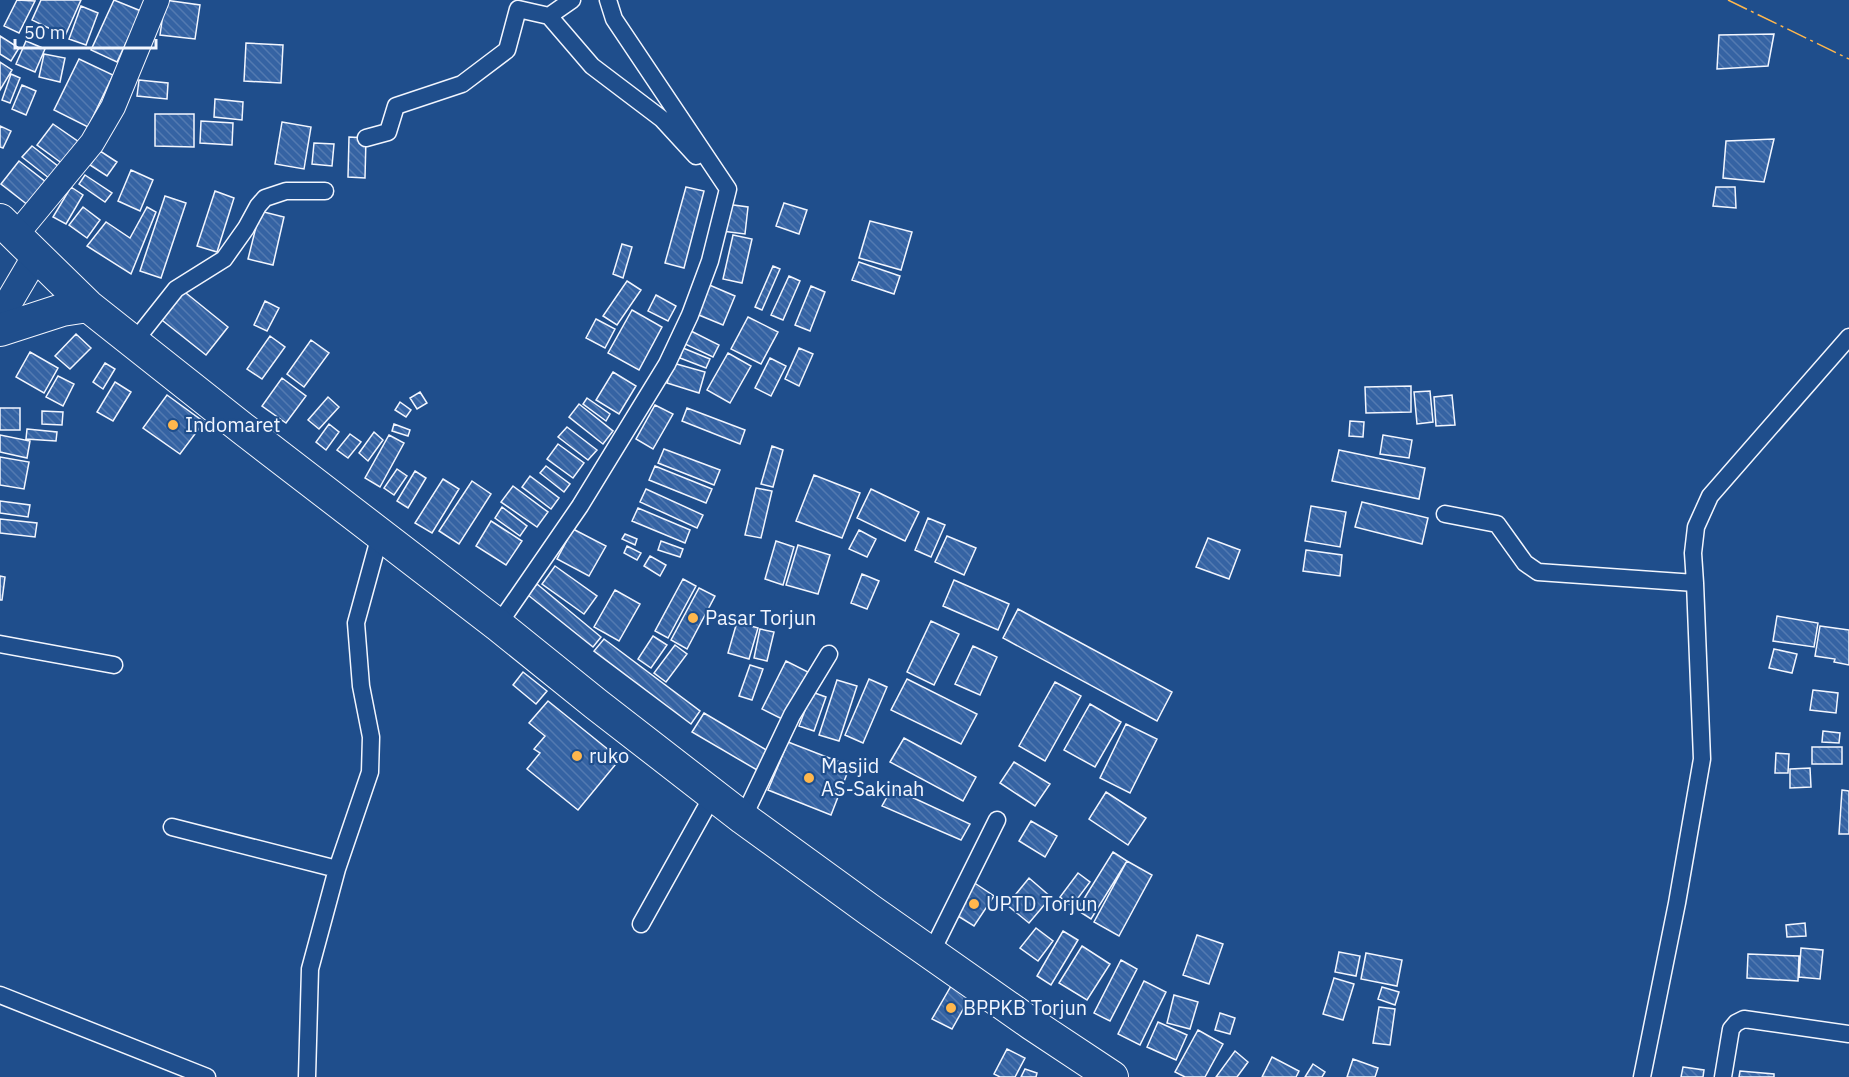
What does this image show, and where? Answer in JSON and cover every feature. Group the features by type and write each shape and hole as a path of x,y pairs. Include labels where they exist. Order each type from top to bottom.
{"highway":[{"path":"17,237 88,306 713,795 931,953 1112,1077"},
{"path":"0,330 62,310 88,306"}],"main road":[{"path":"0,317 17,237"}],"street":[{"path":"17,237 93,143 112,107 157,0"},
{"path":"549,16 572,0"},
{"path":"498,625 580,506 667,364 690,315 710,261 728,189 614,19 608,0"},
{"path":"366,138 388,132 396,106 462,84 507,50 518,9 549,16 592,66 662,119 728,189"},
{"path":"134,342 176,289 224,259 258,206 266,198 286,191 325,191"},
{"path":"1642,1077 1677,903 1702,759 1693,553 1696,527 1710,496 1849,337"},
{"path":"1445,514 1497,524 1525,563 1538,572 1695,583"},
{"path":"307,1077 310,969 337,869 370,772 371,737 361,686 356,623 380,535"},
{"path":"0,644 114,665"},
{"path":"743,818 792,715 829,654"},
{"path":"641,924 713,795"},
{"path":"931,953 997,820"},
{"path":"172,827 337,869"},
{"path":"0,995 207,1077"},
{"path":"1723,1077 1731,1029 1744,1019 1849,1034"}],"building":[{"path":"17,0 35,1 19,33 4,26"},
{"path":"41,0 81,0 65,36 32,20"},
{"path":"114,0 141,11 117,62 91,50"},
{"path":"165,0 200,5 195,39 160,35"},
{"path":"81,6 98,13 86,45 69,39"},
{"path":"1774,34 1768,66 1717,69 1719,35"},
{"path":"0,36 19,48 11,61 0,54"},
{"path":"26,41 45,49 35,72 16,64"},
{"path":"246,43 283,45 281,83 244,81"},
{"path":"44,54 65,58 60,82 39,77"},
{"path":"79,59 113,75 88,127 54,110"},
{"path":"0,62 12,70 0,90"},
{"path":"11,74 20,78 10,103 2,100"},
{"path":"139,80 168,83 167,99 137,96"},
{"path":"22,85 36,91 26,115 12,109"},
{"path":"215,99 243,102 242,120 214,117"},
{"path":"155,114 194,114 194,147 155,146"},
{"path":"201,121 233,123 232,145 200,143"},
{"path":"282,122 311,127 304,169 275,164"},
{"path":"53,124 79,142 63,164 37,145"},
{"path":"0,126 11,131 3,148 0,147"},
{"path":"349,137 366,138 365,178 348,177"},
{"path":"1774,139 1764,182 1723,178 1726,141"},
{"path":"314,143 334,144 332,166 312,164"},
{"path":"32,146 63,170 54,182 22,157"},
{"path":"100,151 117,162 107,176 90,165"},
{"path":"19,161 51,186 33,209 1,184"},
{"path":"131,170 153,180 140,211 118,201"},
{"path":"85,175 112,193 105,202 79,184"},
{"path":"71,187 83,195 66,224 53,217"},
{"path":"686,187 704,191 684,268 665,263"},
{"path":"1716,187 1735,187 1736,208 1713,206"},
{"path":"215,191 234,198 217,252 197,246"},
{"path":"165,196 186,203 161,278 140,271"},
{"path":"784,203 807,210 799,234 776,226"},
{"path":"726,204 748,207 745,234 722,231"},
{"path":"83,207 100,220 87,238 69,225"},
{"path":"147,207 156,212 131,274 87,246 106,222 130,238"},
{"path":"260,211 284,217 273,265 248,259"},
{"path":"870,221 912,232 901,270 859,258"},
{"path":"733,235 752,239 742,283 723,279"},
{"path":"622,244 632,247 623,278 613,274"},
{"path":"859,262 900,276 894,294 852,280"},
{"path":"773,266 780,269 762,310 755,307"},
{"path":"789,276 800,281 783,320 771,315"},
{"path":"627,281 641,290 617,325 603,316"},
{"path":"707,284 735,296 723,325 694,313"},
{"path":"811,286 825,292 810,331 795,325"},
{"path":"181,289 228,327 206,355 158,317"},
{"path":"656,295 676,306 668,321 648,311"},
{"path":"265,301 279,308 267,331 254,325"},
{"path":"632,310 662,327 639,370 608,353"},
{"path":"748,317 778,332 761,364 731,349"},
{"path":"596,319 615,329 605,348 586,338"},
{"path":"691,331 719,345 713,357 685,344"},
{"path":"76,334 91,348 70,369 55,356"},
{"path":"270,336 285,347 262,379 247,369"},
{"path":"311,340 329,353 304,387 287,374"},
{"path":"683,348 710,359 706,368 680,358"},
{"path":"799,348 813,354 799,386 785,379"},
{"path":"30,352 58,368 44,393 16,377"},
{"path":"728,353 751,366 730,403 707,390"},
{"path":"770,358 786,366 771,396 755,388"},
{"path":"105,363 115,369 103,389 93,382"},
{"path":"673,363 705,372 699,393 667,383"},
{"path":"613,372 636,386 619,414 596,400"},
{"path":"58,376 74,384 63,406 46,397"},
{"path":"282,378 306,396 286,423 262,406"},
{"path":"115,382 131,392 113,421 97,412"},
{"path":"1411,386 1411,412 1366,413 1365,387"},
{"path":"1430,391 1433,422 1417,424 1414,392"},
{"path":"420,392 427,403 417,409 410,398"},
{"name":"Indomaret","path":"167,395 204,422 180,454 143,428"},
{"path":"1452,395 1455,425 1436,426 1434,397"},
{"path":"328,397 339,407 319,429 308,420"},
{"path":"587,398 610,414 606,421 583,404"},
{"path":"400,402 411,410 406,417 395,410"},
{"path":"579,404 613,431 603,444 569,417"},
{"path":"655,405 673,414 653,449 636,439"},
{"path":"0,408 20,408 20,430 0,430"},
{"path":"687,408 745,430 740,444 682,421"},
{"path":"42,411 63,412 62,425 42,424"},
{"path":"1350,421 1364,422 1363,437 1349,436"},
{"path":"329,424 339,432 326,450 316,442"},
{"path":"394,424 410,430 408,436 392,431"},
{"path":"567,427 597,450 588,460 558,437"},
{"path":"27,429 57,432 56,441 26,439"},
{"path":"374,432 383,440 368,461 359,453"},
{"path":"350,434 361,442 348,458 337,450"},
{"path":"0,435 30,441 27,458 0,452"},
{"path":"389,435 404,443 380,487 365,478"},
{"path":"1383,435 1412,440 1409,458 1380,454"},
{"path":"558,444 584,463 573,478 547,459"},
{"path":"772,446 783,450 773,487 761,484"},
{"path":"664,449 720,470 714,485 658,463"},
{"path":"1339,450 1425,468 1419,499 1332,481"},
{"path":"0,457 29,462 24,489 0,485"},
{"path":"546,466 570,484 564,492 540,473"},
{"path":"655,466 712,489 706,503 649,480"},
{"path":"397,469 407,476 394,495 384,488"},
{"path":"415,471 426,478 408,508 397,501"},
{"path":"814,475 860,493 842,538 796,521"},
{"path":"530,476 559,498 551,509 522,487"},
{"path":"443,479 459,489 432,533 415,523"},
{"path":"472,481 491,494 459,544 439,531"},
{"path":"513,486 548,512 537,527 501,502"},
{"path":"756,488 772,491 761,538 745,535"},
{"path":"646,489 703,515 697,528 640,502"},
{"path":"871,489 919,512 905,541 857,518"},
{"path":"0,501 30,505 28,517 0,513"},
{"path":"1362,502 1428,518 1422,544 1355,527"},
{"path":"1311,506 1346,512 1340,547 1305,541"},
{"path":"502,507 527,526 520,536 495,518"},
{"path":"638,508 690,530 685,543 632,521"},
{"path":"928,518 945,525 931,557 915,550"},
{"path":"0,519 37,523 35,537 0,533"},
{"path":"491,521 522,541 506,565 476,546"},
{"path":"573,529 606,546 589,576 557,559"},
{"path":"859,530 876,539 867,557 849,549"},
{"path":"625,534 637,539 635,545 622,539"},
{"path":"947,536 976,548 964,575 935,562"},
{"path":"1208,538 1240,550 1229,579 1196,567"},
{"path":"661,541 683,549 680,557 658,550"},
{"path":"776,541 794,547 783,585 765,579"},
{"path":"798,545 830,555 818,594 786,585"},
{"path":"627,546 641,553 637,560 624,553"},
{"path":"1306,550 1342,555 1340,576 1303,571"},
{"path":"650,556 666,565 660,576 644,566"},
{"path":"555,566 597,596 584,614 542,584"},
{"path":"862,574 879,581 867,609 851,603"},
{"path":"0,576 5,577 2,600 0,600"},
{"name":"Pasar Torjun","path":"683,579 696,586 668,638 655,631"},
{"path":"954,580 1009,604 998,630 943,606"},
{"path":"537,584 601,637 593,647 528,595"},
{"name":"Pasar Torjun","path":"699,588 715,596 687,649 671,640"},
{"path":"615,590 640,604 619,641 594,627"},
{"path":"1018,609 1172,692 1157,721 1003,638"},
{"path":"1777,616 1818,623 1814,647 1773,641"},
{"path":"931,621 959,634 934,685 907,672"},
{"path":"737,622 758,628 749,659 728,653"},
{"path":"1820,626 1849,630 1849,665 1834,662 1835,659 1815,656"},
{"path":"760,629 774,632 767,661 754,658"},
{"name":"Pasar Torjun","path":"653,636 667,645 651,668 638,659"},
{"path":"604,639 700,711 691,724 594,651"},
{"name":"Pasar Torjun","path":"675,645 687,654 666,682 654,673"},
{"path":"973,646 997,657 980,695 955,684"},
{"path":"1774,649 1797,654 1792,673 1769,668"},
{"path":"786,661 808,672 784,720 762,709"},
{"path":"750,665 763,669 752,700 739,696"},
{"path":"523,672 547,691 536,704 513,685"},
{"path":"869,679 887,687 863,743 845,735"},
{"path":"907,679 977,714 961,744 891,710"},
{"path":"837,680 857,686 839,741 819,735"},
{"path":"1055,682 1081,696 1045,761 1019,746"},
{"path":"1813,690 1838,693 1836,713 1810,710"},
{"path":"812,692 826,697 814,731 799,726"},
{"name":"ruko","path":"548,701 620,759 578,810 527,769 540,753 534,749 545,736 529,723"},
{"path":"1090,704 1121,722 1095,767 1064,750"},
{"path":"704,713 768,751 757,770 692,732"},
{"path":"1126,724 1157,739 1130,793 1100,778"},
{"path":"1823,731 1840,733 1839,743 1822,742"},
{"path":"904,738 976,777 963,801 890,762"},
{"name":"Masjid AS-Sakinah","path":"788,742 850,766 831,815 768,790"},
{"path":"1812,747 1842,747 1842,764 1812,764"},
{"path":"1776,753 1789,754 1788,773 1775,773"},
{"path":"1014,762 1050,784 1035,806 1000,783"},
{"path":"1810,768 1811,787 1790,788 1790,769"},
{"path":"892,788 970,824 961,840 882,806"},
{"path":"1842,790 1849,791 1849,834 1839,834"},
{"path":"1106,792 1146,818 1128,845 1089,819"},
{"path":"1031,821 1057,836 1045,857 1019,841"},
{"path":"1113,852 1127,861 1091,919 1077,910"},
{"path":"1127,861 1152,875 1119,936 1094,922"},
{"path":"1078,873 1090,882 1072,906 1060,897"},
{"path":"1029,878 1051,897 1029,923 1007,905"},
{"name":"UPTD Torjun","path":"973,882 994,896 974,926 953,913"},
{"path":"1805,923 1806,936 1787,937 1786,925"},
{"path":"1036,928 1053,941 1038,961 1020,948"},
{"path":"1063,931 1078,940 1051,985 1037,976"},
{"path":"1197,935 1223,944 1209,984 1183,975"},
{"path":"1082,946 1110,964 1087,1000 1059,983"},
{"path":"1801,948 1823,950 1820,979 1799,977"},
{"path":"1339,952 1360,956 1356,976 1335,972"},
{"path":"1366,953 1402,960 1397,986 1361,979"},
{"path":"1748,954 1799,956 1798,981 1747,978"},
{"path":"1121,960 1137,969 1110,1021 1094,1013"},
{"path":"1334,978 1354,984 1343,1020 1323,1014"},
{"path":"1144,981 1166,992 1140,1045 1118,1034"},
{"name":"BPPKB Torjun","path":"951,986 970,997 952,1029 932,1019"},
{"path":"1382,987 1399,992 1395,1005 1378,999"},
{"path":"1174,995 1198,1002 1190,1029 1167,1023"},
{"path":"1379,1007 1395,1009 1390,1045 1373,1043"},
{"path":"1220,1013 1235,1018 1230,1034 1215,1030"},
{"path":"1158,1022 1187,1035 1176,1060 1147,1047"},
{"path":"1198,1030 1223,1044 1205,1077 1185,1077 1175,1072"},
{"path":"1007,1049 1025,1058 1015,1077 1000,1077 994,1074"},
{"path":"1235,1051 1248,1062 1237,1077 1216,1077"},
{"path":"1272,1057 1299,1071 1296,1077 1262,1077"},
{"path":"1353,1059 1378,1068 1375,1077 1347,1077"},
{"path":"1313,1064 1325,1072 1322,1077 1305,1077"},
{"path":"1683,1067 1704,1070 1703,1077 1681,1077"},
{"path":"1025,1069 1037,1073 1036,1077 1021,1077"},
{"path":"1740,1071 1774,1074 1774,1077 1739,1077"}],"power":[{"path":"1728,0 1849,59"}],"place":[{"name":"Indomaret","path":"173,425"},
{"name":"Pasar Torjun","path":"693,618"},
{"name":"ruko","path":"577,756"},
{"name":"Masjid AS-Sakinah","path":"809,778"},
{"name":"UPTD Torjun","path":"974,904"},
{"name":"BPPKB Torjun","path":"951,1008"}]}
